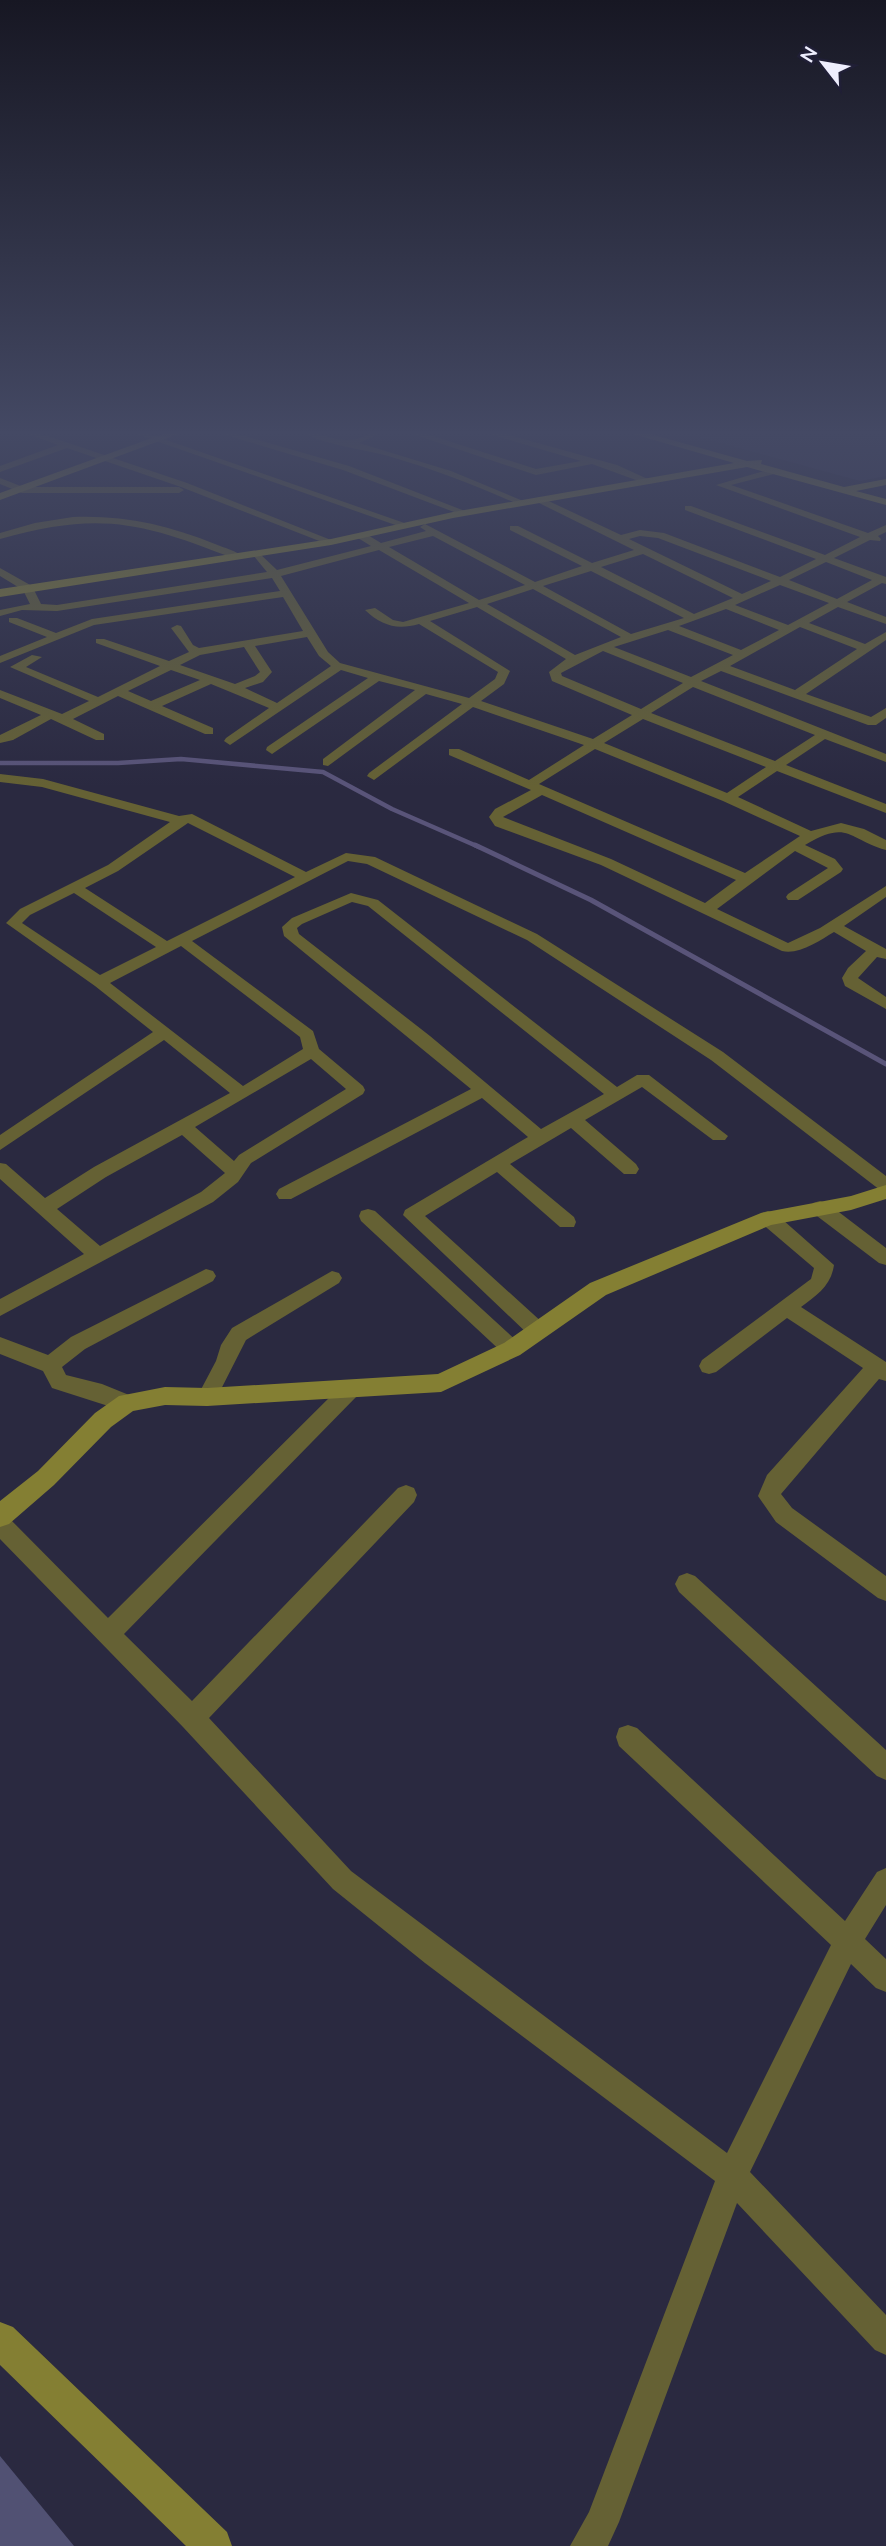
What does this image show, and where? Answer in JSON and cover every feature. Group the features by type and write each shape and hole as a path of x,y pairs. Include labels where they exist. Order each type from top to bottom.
{"street":[{"path":"217,549 239,557"},
{"path":"0,593 293,549"},
{"path":"0,613 275,574 377,549"},
{"path":"387,549 575,659"},
{"path":"466,549 631,638"},
{"path":"556,549 693,618"},
{"path":"637,549 742,598"},
{"path":"695,549 886,621"},
{"path":"798,549 883,580"},
{"path":"846,549 742,598 575,659 555,672 556,678 886,809"},
{"path":"371,610 397,625 421,621 641,551"},
{"path":"258,555 275,574 323,654 339,666 469,702 595,744 728,798 811,836"},
{"path":"0,570 28,588 40,608"},
{"path":"883,580 692,682 595,744 496,817 500,823 606,862 787,948 797,946 883,896"},
{"path":"1,660 55,636 104,620 285,593"},
{"path":"724,605 865,648"},
{"path":"0,626 40,608"},
{"path":"13,620 55,636"},
{"path":"374,776 500,681 504,671 421,621"},
{"path":"668,626 741,654"},
{"path":"177,628 189,647 197,652"},
{"path":"0,739 98,701 197,652 309,633"},
{"path":"797,694 886,635"},
{"path":"100,641 235,688 279,708"},
{"path":"235,688 259,679 265,672 248,644"},
{"path":"0,674 41,655 27,648"},
{"path":"606,648 886,758"},
{"path":"1,660 98,701"},
{"path":"230,741 339,666"},
{"path":"719,666 886,728"},
{"path":"272,750 377,677"},
{"path":"151,706 210,680"},
{"path":"328,762 423,690"},
{"path":"117,691 209,730"},
{"path":"0,694 100,737"},
{"path":"872,723 886,712"},
{"path":"728,798 780,766 824,734"},
{"path":"454,752 747,878"},
{"path":"0,778 43,783 181,821"},
{"path":"242,1094 101,983 13,923 25,912 113,868 187,817 306,877"},
{"path":"707,909 794,845 834,827 843,827 886,846"},
{"path":"871,838 886,827"},
{"path":"793,897 836,869 830,862 794,845"},
{"path":"101,983 106,978 346,857 370,860 532,937 717,1056 886,1185"},
{"path":"0,1308 207,1197 235,1172 245,1159 357,1090 312,1051 307,1035 174,944 74,887"},
{"path":"540,1138 292,936 289,928 297,921 351,897 373,903 615,1094"},
{"path":"832,925 881,953 853,971 850,978 851,983 886,1004"},
{"path":"0,1144 164,1031"},
{"path":"44,1208 100,1172 242,1094 312,1051"},
{"path":"537,1330 412,1215 643,1079 719,1136"},
{"path":"285,1194 483,1090"},
{"path":"572,1119 630,1169"},
{"path":"183,1126 235,1172"},
{"path":"498,1163 568,1222"},
{"path":"0,1170 98,1255"},
{"path":"0,1516 46,1478 103,1420 127,1403 165,1396 207,1397 441,1383 512,1349 598,1289 768,1218 886,1192"},
{"path":"820,1208 886,1258"},
{"path":"368,1216 512,1349"},
{"path":"709,1366 818,1284 823,1274 824,1265 768,1218"},
{"path":"50,1365 78,1343 206,1276"},
{"path":"207,1397 226,1362 231,1345 239,1334 332,1278"},
{"path":"472,1313 500,1296"},
{"path":"786,1307 881,1370 775,1482 769,1496 784,1515 884,1586"},
{"path":"0,1345 50,1365 59,1382 102,1393 127,1403"},
{"path":"108,1634 350,1390"},
{"path":"192,1718 406,1495"},
{"path":"0,1524 192,1718 342,1880 435,1953 732,2175 886,2339"},
{"path":"687,1584 886,1767"},
{"path":"628,1737 886,1978"},
{"path":"588,2546 602,2522 732,2175 848,1940 886,1881"},
{"path":"0,2340 213,2546"}],"shaded area":[{"path":"0,2456 74,2546 0,2546"}],"waterway":[{"path":"0,763 118,763 181,759 323,772 392,809 479,847"},
{"path":"475,845 591,900 886,1064"}]}
